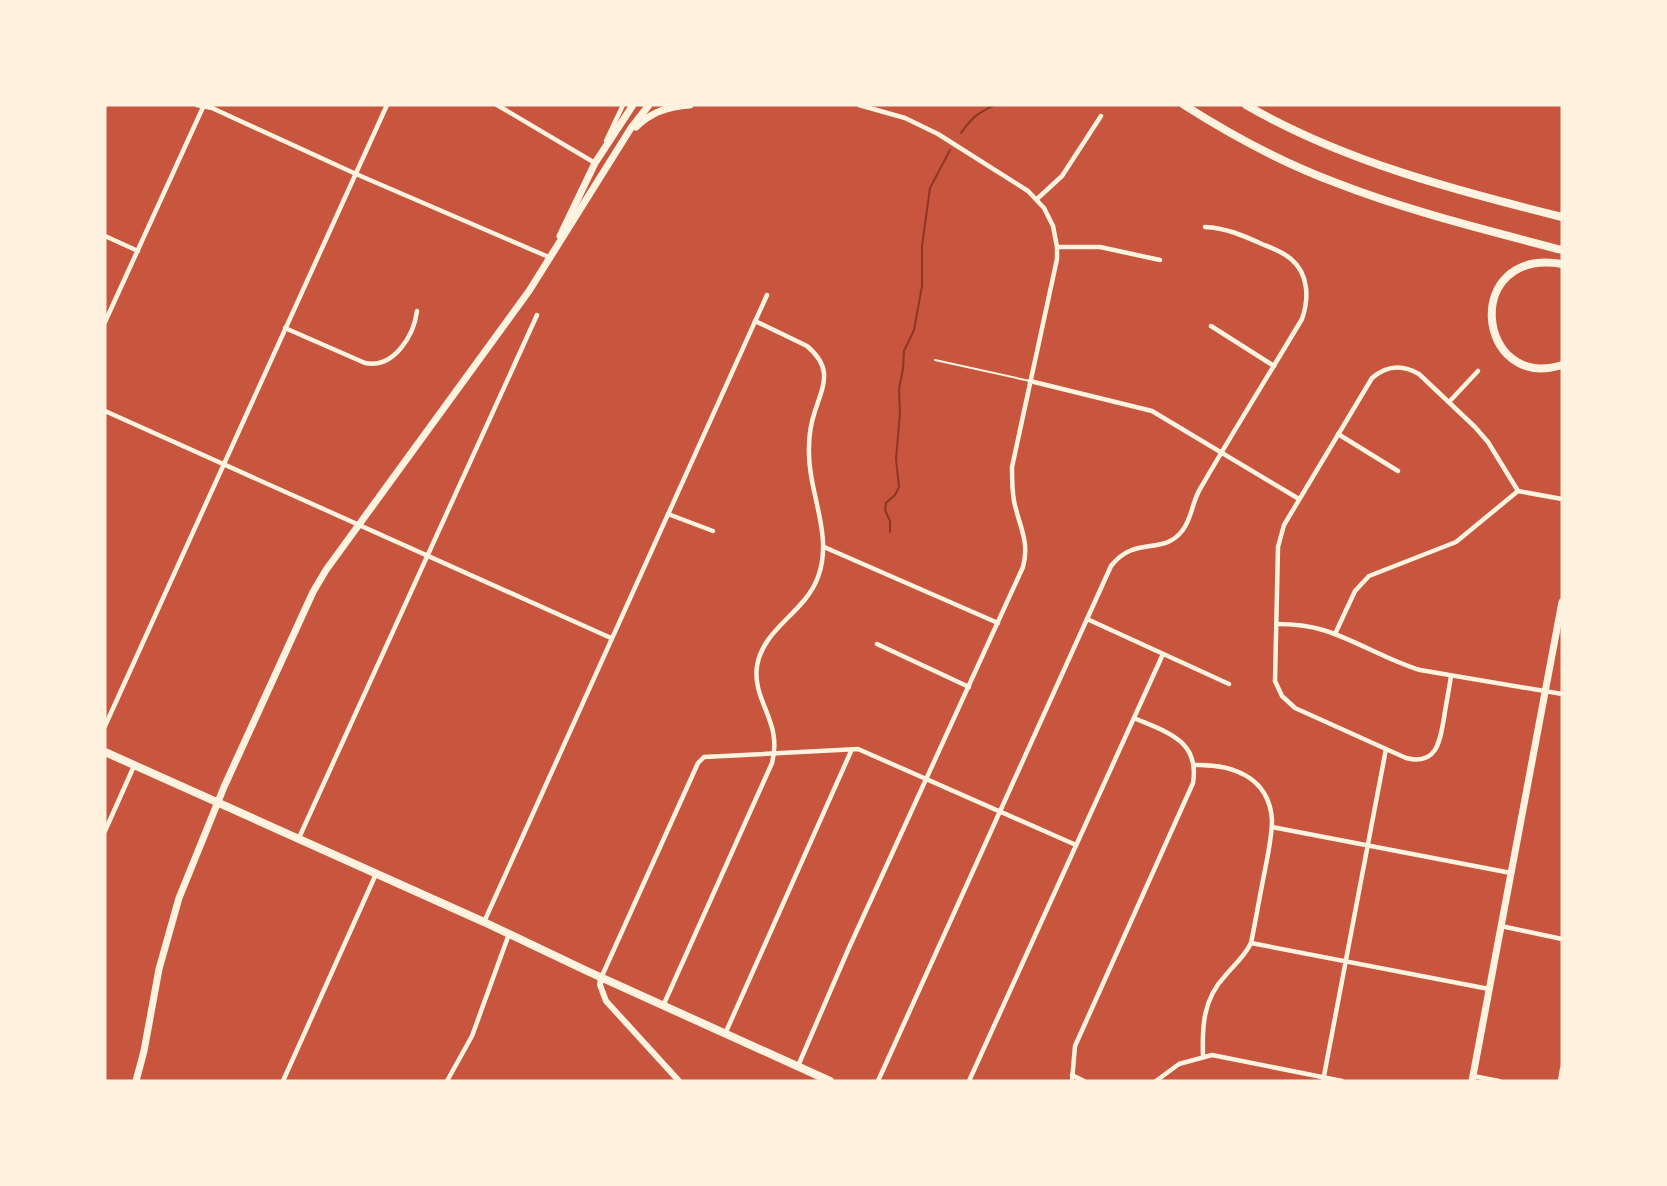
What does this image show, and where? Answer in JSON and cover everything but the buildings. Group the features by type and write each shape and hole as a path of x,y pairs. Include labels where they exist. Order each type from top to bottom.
{"highway":[{"path":"1184,105 1253,145 1332,182 1405,207 1562,250"},
{"path":"1246,105 1317,140 1372,162 1562,217"},
{"path":"1562,264 1538,261 1512,272 1498,287 1491,315 1494,334 1504,351 1512,358 1530,367 1562,365"}],"main road":[{"path":"551,258 595,163 633,105"},
{"path":"136,1081 168,932 191,864 313,592 358,526 529,291 623,140 648,105"},
{"path":"623,140 640,123 657,111 678,105 690,105"},
{"path":"1473,1079 1562,602"},
{"path":"105,752 484,922 830,1081"}],"street":[{"path":"197,105 212,108 356,174 551,258"},
{"path":"105,726 387,105"},
{"path":"497,105 595,163"},
{"path":"602,151 623,105"},
{"path":"798,1066 1023,567 1027,553 1026,543 1014,499 1012,467 1049,303 1057,247 1053,226 1044,208 1028,191 938,134 905,118 859,105"},
{"path":"105,322 203,106"},
{"path":"1037,199 1062,176 1101,116"},
{"path":"878,1081 1111,566 1116,559 1131,549 1171,541 1183,531 1199,490 1302,319 1307,294 1302,274 1290,258 1233,231 1205,227"},
{"path":"105,236 138,251"},
{"path":"1057,247 1100,247 1160,260"},
{"path":"484,922 767,295"},
{"path":"285,328 365,363 376,365 389,360 406,340 416,323 417,311"},
{"path":"298,840 537,315"},
{"path":"663,1006 775,753 772,724 758,690 759,658 768,639 811,592 820,570 824,546 809,451 812,423 825,383 823,368 814,352 807,346 755,321"},
{"path":"1210,326 1274,366"},
{"path":"514,349 520,352"},
{"path":"1451,676 1439,743 1433,753 1414,760 1295,708 1278,689 1274,672 1280,536 1299,499 1372,378 1387,368 1395,367 1411,369 1419,374 1488,442 1518,491 1562,499"},
{"path":"1449,402 1478,371"},
{"path":"1030,381 1152,411 1299,499"},
{"path":"105,411 611,638"},
{"path":"1338,434 1398,471"},
{"path":"1335,633 1355,591 1369,576 1456,542 1518,491"},
{"path":"668,514 714,531"},
{"path":"824,546 998,622"},
{"path":"1087,619 1229,684"},
{"path":"1275,624 1305,626 1335,633 1403,665 1451,676 1562,694"},
{"path":"877,644 969,687"},
{"path":"969,1081 1163,654"},
{"path":"1084,1081 1072,1078 1072,1056 1075,1046 1191,788 1195,765 1189,751 1178,739 1134,717"},
{"path":"725,1034 852,749"},
{"path":"679,1081 606,1001 600,985 698,763 704,758 858,749 1076,845"},
{"path":"1323,1079 1386,749"},
{"path":"1195,765 1222,766 1234,769 1251,778 1268,803 1272,827 1251,943 1247,952 1222,979 1208,1005 1202,1029 1203,1056"},
{"path":"105,831 134,766"},
{"path":"1272,827 1511,873"},
{"path":"283,1081 376,874"},
{"path":"1501,926 1562,939"},
{"path":"447,1081 472,1036 509,934"},
{"path":"1251,943 1489,989"},
{"path":"1156,1081 1179,1064 1203,1056 1220,1056 1323,1079 1342,1081"},
{"path":"1560,1081 1562,1069"},
{"path":"1473,1079 1499,1081"}],"lane":[{"path":"935,360 1030,381"}],"waterway":[{"path":"961,133 976,116 994,105"},
{"path":"890,532 890,521 885,510 886,503 895,495 899,487 896,459 900,413 899,389 904,351 914,330 922,286 922,246 930,188 950,150"}]}
